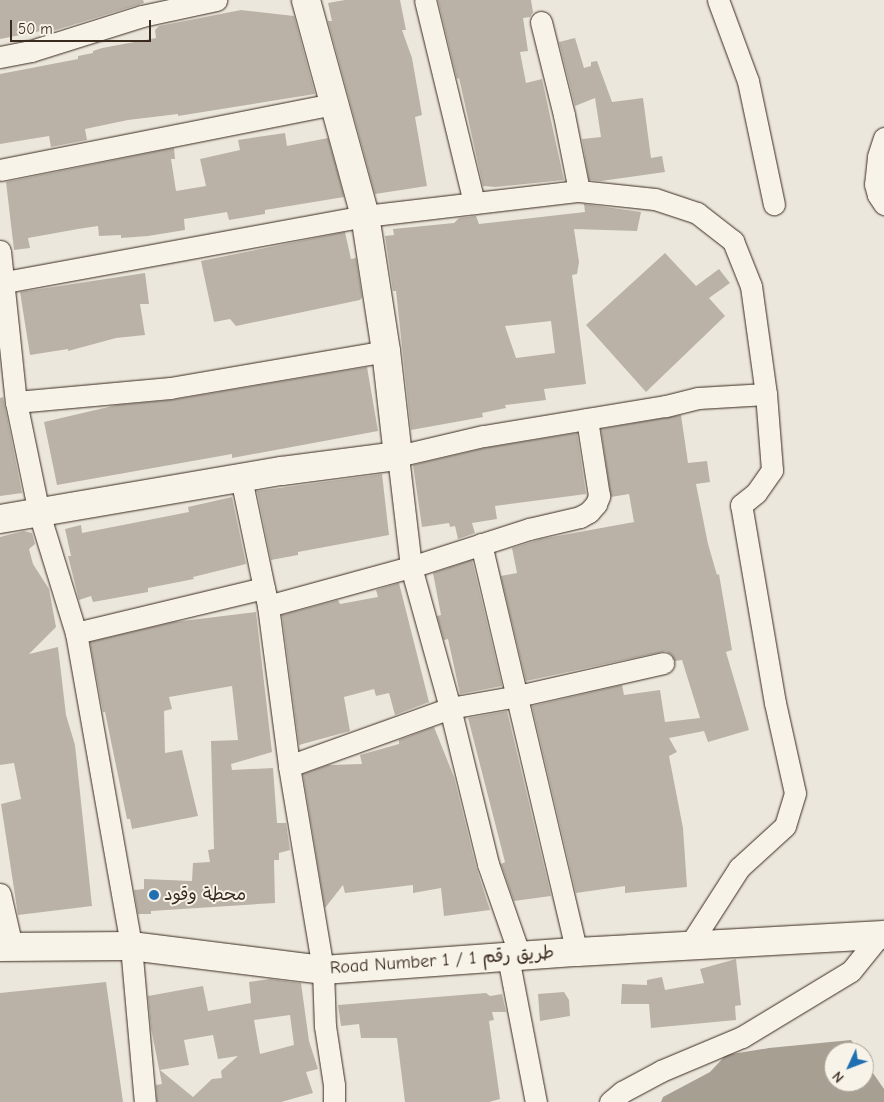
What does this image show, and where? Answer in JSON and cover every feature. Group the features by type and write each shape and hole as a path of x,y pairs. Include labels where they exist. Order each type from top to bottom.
{"main road":[{"path":"0,519 241,478 330,464 398,456 386,351 365,216 306,0"},
{"name":"Road Number 1 / طريق رقم 1","path":"6,947 131,946 323,970 577,952 882,935"}],"street":[{"path":"0,57 31,51 142,16 216,0"},
{"path":"425,0 474,203"},
{"path":"718,0 748,81 774,204"},
{"path":"541,22 564,115 579,191"},
{"path":"0,170 334,104"},
{"path":"884,138 878,157 875,184 878,195 884,204"},
{"path":"2,283 365,216 579,191 655,199 689,210 697,213 733,241 752,286 766,394 772,470 756,493 741,505 775,703 796,793 785,826 739,868 689,946"},
{"path":"0,251 16,402 39,513 76,633 131,946 145,1102"},
{"path":"16,402 170,388 386,351"},
{"path":"536,1102 514,956 488,864 450,708 411,567 398,456 483,436 664,406 698,398 766,394"},
{"path":"76,633 411,567 530,529 569,521 589,512 596,504 599,496 587,419"},
{"path":"241,478 266,597 290,766 323,970 325,1026 334,1085 334,1102"},
{"path":"481,544 577,952"},
{"path":"290,766 450,708 518,696 663,663"},
{"path":"0,894 6,947"},
{"path":"610,1102 622,1092 662,1071 742,1037 851,971 882,935"}],"shaded area":[{"path":"851,1040 852,1042 830,1042"},
{"path":"824,1043 824,1092 874,1092 874,1074 884,1089 884,1102 661,1102 663,1097 710,1072 726,1055 769,1048"}],"building":[{"path":"0,0 143,0 144,3 46,33 46,30 0,39"},
{"path":"345,0 400,0 406,30 402,30 412,58 422,115 415,117 427,186 375,194 328,21 332,21 328,3"},
{"path":"438,0 531,0 533,12 530,17 523,18 528,51 520,52 526,83 542,79 564,180 495,187 483,186 459,78 457,79"},
{"path":"241,10 294,16 315,94 178,116 178,114 128,120 85,129 87,140 51,147 49,136 0,144 0,74 78,59 78,56 93,53 93,51 102,48 156,38 155,30 159,26"},
{"path":"575,38 584,68 591,66 591,62 597,61 612,102 643,98 651,158 662,156 665,172 601,181 589,180 582,139 601,137 595,98 575,106 559,42"},
{"path":"285,133 287,146 328,138 344,197 265,210 265,214 229,220 227,212 184,219 185,230 148,236 121,238 121,235 99,236 98,226 78,229 28,238 30,248 14,250 6,182 174,148 175,159 171,159 176,191 206,186 200,159 240,150 238,140"},
{"path":"584,204 641,212 637,231 574,229 579,262 577,274 572,275 586,384 544,389 546,400 505,405 506,408 482,413 483,417 411,430 396,291 393,291 385,236 394,235 393,229 454,223 459,218 476,216 479,224 585,212","holes":["551,321 555,353 516,358 505,326"]},
{"path":"345,232 351,259 356,258 362,297 360,300 236,326 230,319 214,322 201,261"},
{"path":"665,253 696,286 719,269 730,283 709,298 725,316 646,392 586,325"},
{"path":"145,273 149,304 140,304 145,335 116,338 68,351 68,349 30,355 20,292"},
{"path":"367,367 378,431 232,458 232,454 57,485 44,422 117,405 172,400"},
{"path":"3,397 22,493 0,496 0,398"},
{"path":"681,415 688,463 707,461 710,482 696,484 708,544 717,575 719,574 732,650 726,652 749,730 708,742 704,731 669,738 677,752 669,756 683,828 687,887 625,893 625,886 576,893 532,706 622,685 624,695 660,690 665,722 700,718 682,660 675,661 672,655 666,651 526,681 501,576 517,573 512,548 541,539 634,522 629,494 611,497 601,429"},
{"path":"577,433 586,494 495,506 497,519 472,523 475,533 458,539 455,526 450,527 449,523 422,527 413,465 485,448"},
{"path":"382,474 389,535 298,552 298,555 271,560 257,491"},
{"path":"232,497 246,564 193,577 194,579 148,588 148,592 93,602 91,596 79,600 68,556 71,556 65,529 81,525 82,533 189,512 188,507"},
{"path":"24,531 32,533 35,544 29,549 33,564 49,589 56,627 29,654 58,647 66,715 75,745 92,906 18,915 1,804 21,799 14,763 0,765 0,537"},
{"path":"472,560 502,686 460,694 448,639 444,640 437,616 441,615 433,573"},
{"path":"399,583 429,702 395,715 389,693 376,696 374,689 344,697 350,731 299,745 282,615 338,600 340,604 378,597 376,590"},
{"path":"256,612 272,752 231,764 232,770 273,768 277,823 286,823 290,850 279,853 279,860 274,860 275,903 151,911 151,914 138,914 134,890 144,889 144,879 192,881 193,863 210,862 208,850 214,849 211,741 238,740 232,686 169,697 172,709 164,711 165,753 182,750 198,816 132,829 130,819 127,819 105,712 103,712 90,642 174,622"},
{"path":"507,711 551,896 514,901 501,864 505,862 468,718"},
{"path":"434,727 454,777 476,867 490,910 444,916 441,888 413,893 413,885 345,893 343,885 325,908 303,774 328,765 362,764 360,755 399,744 399,740"},
{"path":"736,959 741,1005 735,1006 736,1020 651,1028 649,1004 621,1004 622,984 647,985 647,980 662,977 665,990 704,983 700,969"},
{"path":"270,979 301,983 309,1041 318,1069 306,1072 313,1093 281,1102 157,1102 156,1085 162,1084 151,1028 148,996 203,986 208,1011 251,1003 249,982","holes":["290,1015 294,1045 260,1054 254,1020","213,1035 218,1059 238,1056 221,1071 222,1078 212,1079 193,1097 160,1070 189,1065 184,1040"]},
{"path":"106,982 123,1102 0,1102 0,993"},
{"path":"564,992 569,1000 570,1016 540,1021 538,994"},
{"path":"486,993 490,996 502,994 506,1012 492,1012 494,1020 489,1021 500,1099 489,1102 405,1102 397,1038 361,1038 359,1024 341,1026 338,1005"}],"place":[{"name":"محطة وقود","path":"154,895"}]}
